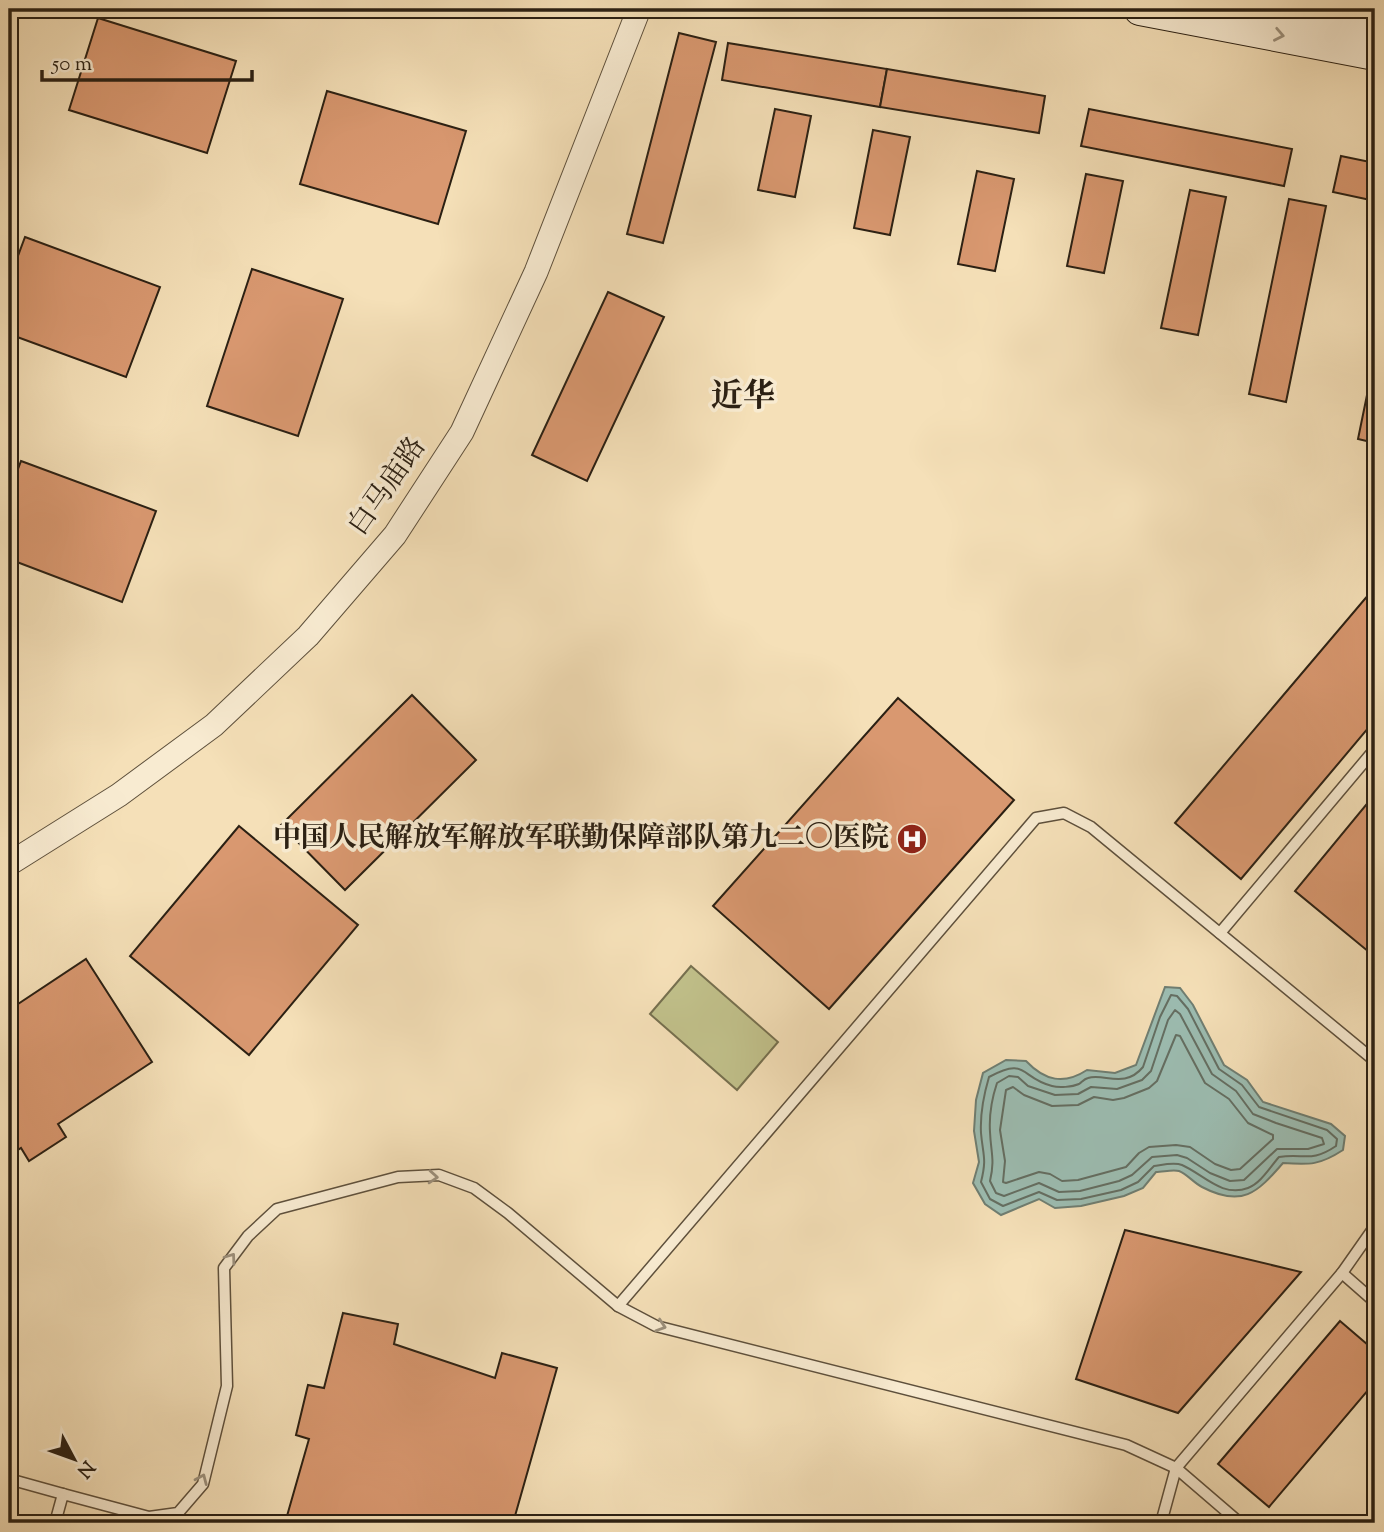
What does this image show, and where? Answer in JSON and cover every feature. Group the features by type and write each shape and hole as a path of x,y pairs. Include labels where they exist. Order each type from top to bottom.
{"main road":[{"path":"1140,9 1375,54"},
{"path":"1288,9 1375,26"}],"street":[{"name":"白马庙路","path":"9,864 118,795 214,725 307,636 395,535 462,432 536,272 639,9"}],"lane":[{"path":"1220,933 1375,749"},
{"path":"618,1306 1036,818 1064,813 1091,827 1375,1061"},
{"path":"9,1479 149,1517 178,1513 202,1484 228,1386 223,1268 248,1236 277,1209 398,1177 439,1175 474,1188 508,1213 618,1306 656,1326 1126,1445 1176,1468 1240,1523"},
{"path":"1161,1523 1176,1468 1342,1273 1375,1226"},
{"path":"1342,1273 1375,1302"},
{"path":"55,1523 62,1494"}],"green space":[{"path":"691,966 778,1042 737,1090 650,1014"}],"water":[{"path":"1165,987 1180,988 1193,1005 1224,1065 1247,1080 1263,1102 1331,1124 1345,1136 1343,1150 1314,1163 1283,1163 1256,1189 1238,1197 1216,1193 1174,1170 1156,1172 1143,1188 1124,1196 1081,1206 1055,1208 1039,1199 1001,1215 985,1204 973,1183 979,1162 974,1131 976,1100 983,1073 1006,1060 1026,1061 1040,1073 1055,1079 1070,1078 1087,1070 1115,1073 1136,1065"}],"building":[{"path":"98,18 236,61 207,153 69,110"},
{"path":"679,33 716,42 663,243 627,234"},
{"path":"728,43 887,69 880,107 722,80"},
{"path":"887,69 1045,96 1039,133 880,107"},
{"path":"327,91 466,131 438,224 300,184"},
{"path":"775,109 811,116 795,197 758,190"},
{"path":"1089,109 1292,149 1284,186 1081,146"},
{"path":"873,130 910,137 890,235 854,228"},
{"path":"1341,156 1375,163 1375,201 1333,192"},
{"path":"977,171 1014,179 995,271 958,264"},
{"path":"1086,174 1123,181 1104,273 1067,266"},
{"path":"1190,190 1226,197 1198,335 1161,328"},
{"path":"1289,199 1326,206 1286,402 1249,394"},
{"path":"25,237 160,287 126,377 9,334 9,280"},
{"path":"252,269 343,299 298,436 207,406"},
{"path":"608,292 664,317 587,481 532,455"},
{"path":"1375,356 1375,443 1358,439"},
{"path":"21,461 156,511 122,602 9,559 9,493"},
{"path":"1375,587 1375,720 1241,879 1175,823"},
{"path":"412,695 476,760 345,890 281,825"},
{"path":"898,698 1014,800 829,1009 713,906"},
{"path":"1375,794 1375,957 1295,891"},
{"path":"239,826 358,925 249,1055 130,956"},
{"path":"86,959 152,1062 58,1124 66,1137 29,1161 21,1148 10,1155 9,1010"},
{"path":"1125,1230 1301,1272 1178,1413 1076,1379"},
{"path":"343,1313 398,1324 394,1344 495,1378 502,1353 557,1368 513,1523 285,1523 309,1439 296,1435 308,1385 324,1388"},
{"path":"1340,1321 1375,1351 1375,1382 1269,1507 1218,1464"}],"place":[{"name":"中国人民解放军解放军联勤保障部队第九二〇医院","path":"912,839"}],"district":[{"name":"近华","path":"743,398"}]}
